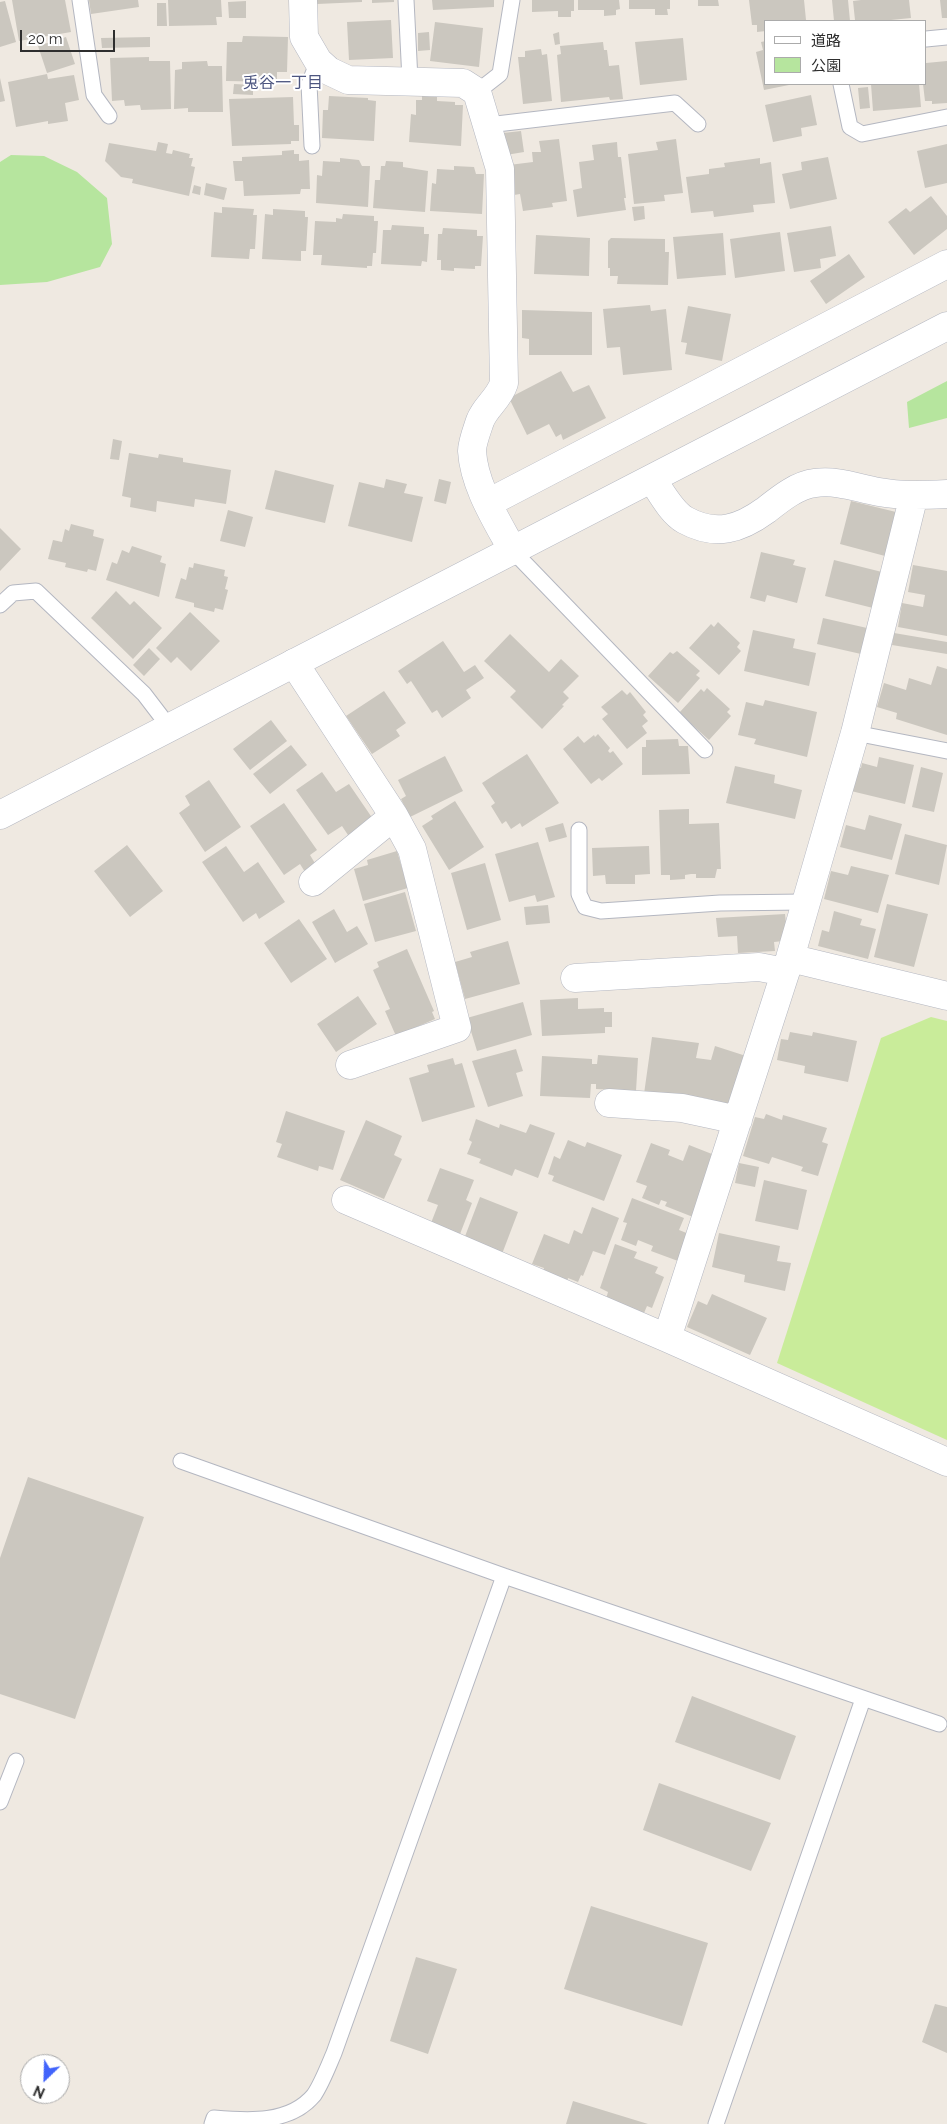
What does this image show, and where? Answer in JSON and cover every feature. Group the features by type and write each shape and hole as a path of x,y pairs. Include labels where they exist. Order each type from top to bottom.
{"street":[{"path":"302,0 304,36 318,61 330,71 348,80 410,80 463,83 477,92 500,169 504,383 500,395 480,419 472,450 478,476 488,503 513,551"},
{"path":"488,503 947,264"},
{"path":"0,816 947,326"},
{"path":"652,479 668,502 684,520 716,530 742,526 787,494 813,483 839,482 878,492 914,495 947,494"},
{"path":"667,1338 788,965 855,733 914,495"},
{"path":"294,664 394,816 412,849 457,1028 350,1065"},
{"path":"313,882 394,816"},
{"path":"575,978 788,965 947,996"},
{"path":"609,1104 682,1108 738,1120"},
{"path":"346,1200 667,1338 947,1462"}],"lane":[{"path":"80,0 94,95 109,116"},
{"path":"406,0 410,80"},
{"path":"477,92 500,74 512,0"},
{"path":"927,39 947,37"},
{"path":"312,146 309,84 318,61"},
{"path":"841,85 850,127 862,134 947,117"},
{"path":"488,126 675,103 698,124"},
{"path":"513,551 705,750"},
{"path":"0,605 13,593 36,591 144,694 170,728"},
{"path":"855,733 947,751"},
{"path":"578,830 579,894 585,907 601,911 720,903 805,902"},
{"path":"181,1461 504,1576 939,1724"},
{"path":"212,2124 214,2118 260,2122 296,2112 314,2095 334,2053 504,1576"},
{"path":"716,2124 863,1699"},
{"path":"0,1802 16,1761"}],"green space":[{"path":"11,155 44,156 77,172 107,198 112,244 100,267 47,282 0,285 0,162"},
{"path":"947,381 947,418 909,428 907,402"},
{"path":"931,1017 947,1021 947,1440 777,1363 881,1038"}],"building":[{"path":"12,0 65,0 71,32 19,41"},
{"path":"89,0 138,0 139,7 91,14"},
{"path":"168,0 221,0 222,17 216,17 217,25 169,26"},
{"path":"316,0 362,0 362,2 317,4"},
{"path":"372,0 394,0 394,2 372,3"},
{"path":"432,0 494,0 494,7 433,10"},
{"path":"532,0 574,0 574,11 571,11 571,17 558,17 558,11 532,12"},
{"path":"578,0 619,0 620,9 616,10 616,15 604,16 604,10 578,10"},
{"path":"629,0 670,0 670,9 667,9 668,15 655,15 655,9 629,9"},
{"path":"698,0 718,0 719,6 698,6"},
{"path":"749,0 804,0 806,20 764,20 764,31 757,32 757,25 752,25"},
{"path":"832,0 848,0 850,20 834,20"},
{"path":"909,0 911,18 855,20 853,1"},
{"path":"940,0 947,0 947,18 942,18"},
{"path":"5,1 16,42 0,47 0,2"},
{"path":"246,1 246,18 229,18 228,2"},
{"path":"157,3 166,3 167,26 157,26"},
{"path":"391,20 393,58 349,60 347,22"},
{"path":"435,22 483,28 479,67 430,61"},
{"path":"429,32 430,50 418,51 418,33"},
{"path":"559,32 560,44 555,45 553,34"},
{"path":"243,36 288,37 287,72 277,72 277,82 226,81 227,42 242,42"},
{"path":"66,37 75,64 47,73 38,46"},
{"path":"150,37 150,47 102,48 101,38"},
{"path":"683,38 687,80 640,85 635,42"},
{"path":"764,41 764,85 789,85 764,90 756,52 763,50 761,42"},
{"path":"603,42 604,50 607,50 609,66 619,65 623,99 610,100 609,97 561,102 557,55 561,54 560,46"},
{"path":"541,49 542,55 547,54 552,101 523,104 518,57 525,57 525,51"},
{"path":"149,57 149,61 170,61 171,109 141,110 140,105 125,106 124,100 112,101 110,58"},
{"path":"207,61 208,66 222,66 223,112 188,112 188,108 174,109 175,70 182,69 182,62"},
{"path":"947,61 947,103 932,104 932,101 925,101 923,85 927,85 927,63"},
{"path":"47,74 48,79 74,75 79,100 65,103 68,121 48,124 48,121 16,127 8,82"},
{"path":"0,78 5,101 0,102"},
{"path":"234,84 253,85 253,95 233,94"},
{"path":"871,85 919,85 921,107 873,111"},
{"path":"868,87 870,108 860,109 858,88"},
{"path":"811,95 817,125 801,128 802,136 773,142 765,105"},
{"path":"329,96 368,98 368,100 376,101 374,141 322,138 323,110 328,110"},
{"path":"422,96 437,97 437,101 455,102 455,105 463,105 461,146 409,142 411,114 416,115 416,100 422,100"},
{"path":"293,97 294,125 299,125 299,141 291,141 291,144 232,146 229,99"},
{"path":"521,131 524,152 506,155 503,133"},
{"path":"559,139 567,201 552,203 553,207 523,211 520,194 514,195 509,165 533,162 532,152 541,152 539,141"},
{"path":"676,139 683,193 664,195 665,201 634,204 628,154 658,150 656,142"},
{"path":"158,142 168,144 166,153 172,154 173,150 190,154 189,158 193,158 191,166 195,167 189,196 132,183 133,179 121,177 105,161 109,143 156,151"},
{"path":"617,142 618,157 621,157 626,210 577,217 573,190 582,188 579,162 594,160 592,145"},
{"path":"947,144 947,183 925,188 917,151"},
{"path":"294,150 294,154 299,154 299,161 309,160 310,189 301,189 300,194 244,196 243,181 235,181 233,161 242,161 242,157 282,155 282,151"},
{"path":"828,157 837,199 790,209 782,174 802,170 801,162"},
{"path":"340,158 359,160 362,166 370,166 368,207 316,203 317,175 322,176 323,161 340,162"},
{"path":"760,158 760,164 771,162 775,203 753,205 754,212 714,217 713,211 691,213 686,177 709,174 709,169 725,167 724,163"},
{"path":"386,161 403,162 403,167 428,171 425,212 373,208 375,180 380,180 381,166 385,166"},
{"path":"454,166 474,167 476,174 484,174 482,214 430,211 432,183 436,184 437,169 454,170"},
{"path":"206,183 227,188 224,200 204,195"},
{"path":"194,185 201,187 200,195 192,193"},
{"path":"931,196 947,216 947,229 914,255 888,222 906,208 910,212"},
{"path":"644,206 645,219 634,221 632,207"},
{"path":"222,207 254,209 253,215 257,215 255,249 250,249 249,259 211,257 214,212 222,213"},
{"path":"273,209 305,211 305,217 308,217 306,251 301,251 301,261 262,259 265,214 273,215"},
{"path":"343,214 374,216 374,221 378,221 376,253 373,253 372,266 367,266 367,268 321,265 322,255 313,255 315,221 336,222 336,218 342,219"},
{"path":"392,225 424,227 424,234 429,234 427,262 422,261 421,266 381,264 383,230 391,230"},
{"path":"831,226 836,256 820,259 821,268 794,272 787,233"},
{"path":"443,228 477,230 477,236 483,236 481,266 475,266 475,269 454,268 454,271 441,270 441,260 437,260 438,234 442,234"},
{"path":"780,232 785,271 735,278 730,239"},
{"path":"723,233 726,275 677,279 673,237"},
{"path":"536,235 590,238 589,276 534,274"},
{"path":"611,238 665,239 665,252 669,252 668,285 617,284 618,276 610,276 610,268 608,268 608,241"},
{"path":"849,254 865,277 826,304 810,281"},
{"path":"650,305 651,311 666,309 672,370 623,375 620,347 607,348 603,309"},
{"path":"688,306 731,314 722,361 685,354 687,343 681,342"},
{"path":"522,310 592,312 592,355 529,355 529,339 522,338"},
{"path":"561,371 573,392 589,385 606,418 563,440 561,434 556,437 549,424 527,435 509,398"},
{"path":"113,439 122,441 119,460 110,459"},
{"path":"129,453 158,458 159,454 183,458 183,462 231,470 226,504 195,499 194,507 157,501 156,512 130,507 131,498 122,496"},
{"path":"275,470 334,485 325,523 265,509"},
{"path":"386,479 407,484 404,493 423,497 412,542 348,526 359,482 384,488"},
{"path":"439,479 451,482 446,504 434,501"},
{"path":"851,501 896,512 885,556 840,544"},
{"path":"228,510 253,517 245,547 220,541"},
{"path":"71,524 94,530 93,536 104,539 96,571 88,569 87,572 65,567 66,563 48,559 53,540 62,542 65,529 69,531"},
{"path":"0,528 21,549 0,571"},
{"path":"132,546 162,556 160,562 166,564 159,597 106,580 112,562 117,564 122,550 129,553"},
{"path":"761,552 795,560 793,565 806,568 797,603 767,595 765,602 750,598"},
{"path":"834,560 882,572 873,608 825,596"},
{"path":"194,563 225,570 224,576 228,577 225,589 228,590 223,610 215,608 214,612 194,607 194,603 175,598 181,578 186,580 189,567 193,568"},
{"path":"913,565 947,571 947,636 898,627 902,603 923,607 925,595 908,592"},
{"path":"116,591 130,605 134,601 162,628 133,659 91,618"},
{"path":"190,612 220,641 191,671 177,657 171,663 156,648"},
{"path":"823,618 867,628 861,654 817,644"},
{"path":"718,622 740,643 737,647 741,651 719,675 689,648 711,624 714,627"},
{"path":"753,630 795,639 793,648 816,653 809,686 744,671"},
{"path":"894,633 947,642 947,654 892,645"},
{"path":"510,634 549,672 561,659 579,676 563,692 569,698 562,705 564,706 542,729 510,697 516,691 484,661"},
{"path":"443,641 464,672 475,665 484,678 466,690 471,698 442,718 437,710 432,713 411,681 407,684 398,671"},
{"path":"149,648 160,659 144,676 133,665"},
{"path":"677,651 700,671 696,675 700,678 678,703 648,676 670,652 673,654"},
{"path":"937,666 947,669 947,735 896,719 897,713 877,707 884,683 906,690 909,678 931,685"},
{"path":"707,688 730,709 727,712 731,716 709,740 679,713 701,689 704,692"},
{"path":"622,690 627,695 630,692 646,712 643,715 648,721 642,726 647,733 627,749 602,719 608,714 601,707"},
{"path":"384,691 406,723 396,730 400,736 372,754 346,716"},
{"path":"765,700 817,712 807,757 754,744 756,739 738,735 746,702 763,706"},
{"path":"271,720 287,741 250,770 233,749"},
{"path":"598,734 610,748 608,751 610,753 613,751 623,764 602,781 599,778 591,784 563,749 578,736 584,743"},
{"path":"678,739 679,746 688,746 690,774 642,775 642,747 646,747 646,740"},
{"path":"291,745 307,765 270,794 253,774"},
{"path":"527,754 559,803 522,827 520,823 511,829 506,821 502,824 491,806 495,803 482,783"},
{"path":"445,756 463,791 410,817 401,799 406,796 398,780"},
{"path":"879,757 914,765 905,804 851,791 857,767 861,768 862,763 877,767"},
{"path":"735,766 775,775 774,783 802,790 795,819 726,803"},
{"path":"921,767 943,773 934,812 912,807"},
{"path":"322,772 336,792 349,784 375,822 350,838 342,826 328,835 296,790"},
{"path":"209,780 241,827 205,852 179,813 190,805 185,796"},
{"path":"455,801 484,847 449,870 422,826 433,819 431,816"},
{"path":"284,803 317,850 310,855 316,865 305,872 300,864 284,875 250,826"},
{"path":"689,809 689,824 719,823 721,869 717,869 715,878 696,878 696,874 691,874 685,875 685,879 670,880 670,875 661,875 659,810"},
{"path":"869,815 902,824 892,860 840,847 846,825 865,830"},
{"path":"563,823 567,837 549,842 545,828"},
{"path":"905,834 947,845 939,885 895,874"},
{"path":"538,842 555,897 537,902 535,895 509,902 495,854"},
{"path":"127,845 163,891 130,917 94,871"},
{"path":"226,846 244,872 258,862 285,902 259,919 256,913 243,922 202,862"},
{"path":"649,846 650,874 635,875 635,884 606,884 605,875 593,876 592,848"},
{"path":"397,851 408,888 363,901 354,869 368,865 367,860"},
{"path":"485,863 501,920 467,930 451,873"},
{"path":"851,866 889,875 878,913 824,899 831,871 848,875"},
{"path":"405,892 416,931 375,942 364,904"},
{"path":"887,904 928,914 914,967 874,957"},
{"path":"548,905 550,923 526,925 524,907"},
{"path":"334,909 347,932 357,926 368,944 335,963 312,922"},
{"path":"834,911 862,919 860,925 876,929 868,959 818,946 822,930 829,932"},
{"path":"785,914 787,933 783,941 774,942 775,951 738,953 737,936 718,937 716,918"},
{"path":"299,919 327,959 291,983 264,943"},
{"path":"508,941 520,984 465,999 455,962 472,957 470,952"},
{"path":"407,949 434,1011 432,1012 435,1019 396,1036 385,1011 390,1009 373,970 379,967 377,962"},
{"path":"358,996 377,1024 336,1052 317,1024"},
{"path":"578,998 578,1009 604,1008 604,1012 612,1012 612,1027 605,1027 605,1033 542,1036 540,1000"},
{"path":"523,1002 532,1035 477,1051 467,1018"},
{"path":"790,1032 812,1036 813,1032 857,1041 848,1082 804,1073 805,1066 777,1060 781,1039 788,1040"},
{"path":"652,1037 699,1043 696,1058 711,1060 715,1046 746,1056 732,1106 699,1097 698,1101 644,1094"},
{"path":"516,1049 523,1071 516,1073 523,1096 488,1107 472,1061"},
{"path":"598,1055 638,1058 636,1091 596,1089 596,1084 591,1084 590,1098 540,1096 542,1056 592,1059 592,1064 597,1064"},
{"path":"453,1058 455,1065 462,1063 475,1107 422,1122 409,1078 429,1072 427,1065"},
{"path":"286,1111 345,1131 333,1170 319,1166 318,1171 277,1157 282,1144 276,1142"},
{"path":"766,1114 782,1120 783,1115 827,1128 822,1142 828,1144 818,1176 801,1171 803,1167 772,1157 769,1164 743,1156 755,1117 764,1119"},
{"path":"476,1119 499,1128 500,1124 526,1133 530,1124 555,1133 538,1178 515,1169 512,1176 479,1163 481,1159 467,1154 472,1142 469,1140"},
{"path":"366,1120 402,1136 394,1155 402,1159 384,1199 340,1180"},
{"path":"568,1140 585,1147 587,1142 622,1155 604,1201 552,1181 554,1176 548,1174 554,1156 560,1159"},
{"path":"651,1143 670,1150 668,1155 683,1161 689,1145 717,1156 693,1217 665,1206 667,1202 661,1200 659,1205 642,1198 647,1186 636,1182"},
{"path":"739,1163 759,1167 755,1187 735,1183"},
{"path":"440,1168 474,1180 466,1200 472,1203 460,1234 431,1223 438,1205 427,1201"},
{"path":"764,1180 807,1190 798,1230 755,1221"},
{"path":"480,1197 518,1212 502,1254 464,1239"},
{"path":"632,1198 684,1218 679,1230 689,1234 678,1261 651,1251 653,1246 638,1240 636,1246 621,1240 627,1223 623,1222"},
{"path":"592,1207 619,1218 605,1255 593,1251 583,1276 581,1275 578,1282 568,1278 567,1282 543,1272 544,1268 532,1264 544,1234 569,1244 574,1230 582,1234"},
{"path":"719,1233 780,1246 777,1261 791,1263 785,1291 744,1282 745,1275 712,1267"},
{"path":"615,1244 637,1252 634,1258 658,1267 655,1273 664,1277 652,1308 647,1306 644,1313 606,1299 608,1292 600,1288"},
{"path":"712,1294 767,1318 750,1355 687,1327 698,1301 707,1305"},
{"path":"28,1477 144,1517 75,1719 0,1694 0,1558"},
{"path":"692,1696 796,1736 780,1780 675,1742"},
{"path":"659,1783 771,1823 751,1871 643,1830"},
{"path":"591,1906 708,1943 682,2026 564,1989"},
{"path":"416,1957 457,1969 428,2054 390,2041"},
{"path":"935,2004 947,2007 947,2053 922,2042"},
{"path":"573,2101 648,2124 566,2124"}],"district":[{"name":"兎谷一丁目","path":"283,83"}]}
